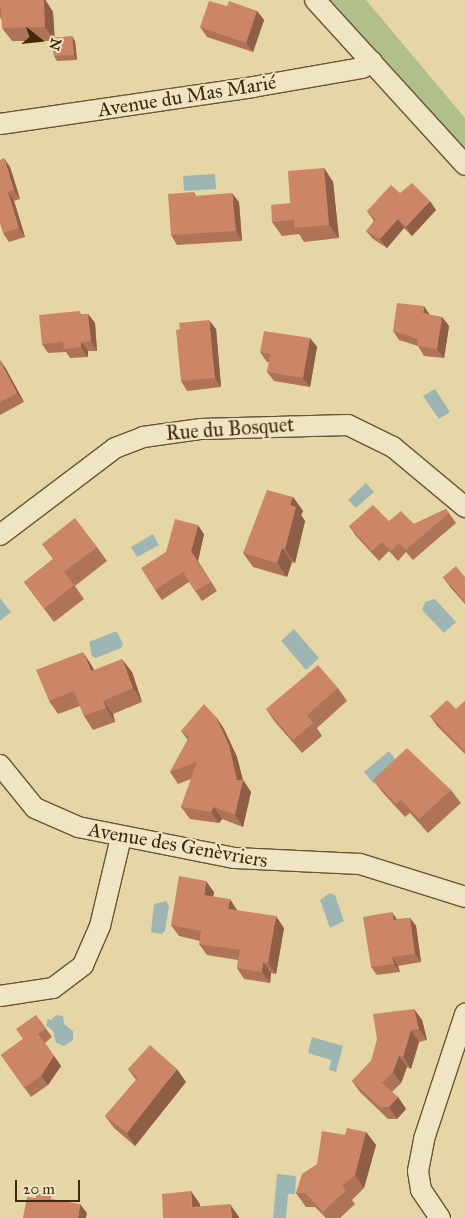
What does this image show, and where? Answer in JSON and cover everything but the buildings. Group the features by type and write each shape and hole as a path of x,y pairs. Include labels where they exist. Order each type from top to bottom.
{"street":[{"path":"315,0 465,165"},
{"name":"Avenue du Mas Marié","path":"0,124 253,87 362,68 372,61"},
{"name":"Rue du Bosquet","path":"0,535 115,448 143,437 201,429 348,425 393,447 465,507"},
{"name":"Avenue des Genèvriers","path":"0,765 26,799 46,815 121,837 235,858 360,864 465,897"},
{"path":"0,996 53,988 83,965 100,926 121,837"},
{"path":"440,1218 421,1190 418,1171 424,1139 465,1014"}],"green space":[{"path":"329,0 366,0 465,118 465,151"}],"water":[{"path":"215,174 216,189 184,191 183,176"},
{"path":"435,389 450,412 439,419 423,396"},
{"path":"366,483 374,492 356,508 348,500"},
{"path":"153,534 159,545 137,557 131,547"},
{"path":"0,598 11,612 0,621"},
{"path":"435,599 456,622 444,633 422,610 425,602"},
{"path":"294,629 319,658 306,670 281,641"},
{"path":"117,632 123,644 121,648 96,658 92,656 89,642"},
{"path":"389,751 399,764 374,784 364,772"},
{"path":"330,893 335,895 344,921 330,928 320,900"},
{"path":"166,901 169,906 165,931 162,934 151,932 154,904"},
{"path":"56,1015 63,1016 64,1024 73,1031 73,1040 64,1046 56,1043 53,1031 46,1025 48,1019 51,1020"},
{"path":"312,1037 343,1046 336,1072 329,1070 331,1060 308,1053"},
{"path":"277,1174 296,1176 295,1194 288,1194 286,1218 273,1218"}]}
